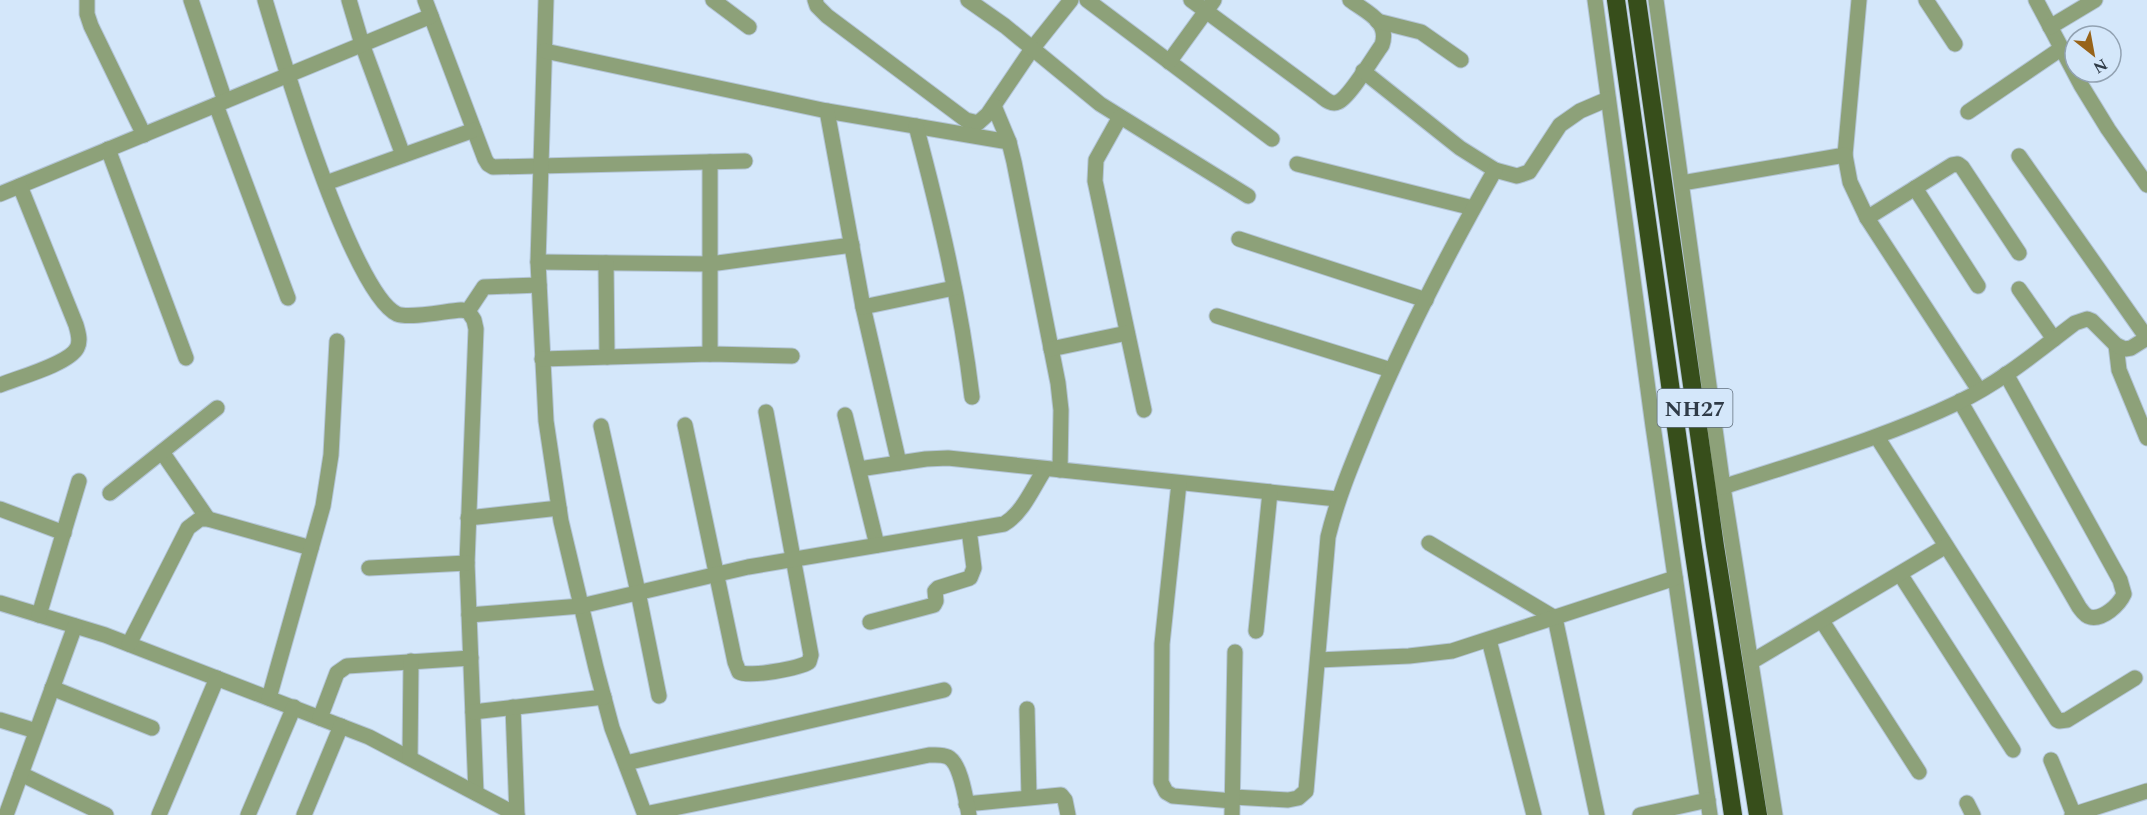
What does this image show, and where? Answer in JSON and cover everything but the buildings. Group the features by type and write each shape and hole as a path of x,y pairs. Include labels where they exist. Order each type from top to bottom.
{"highway":[{"name":"NH27","path":"1617,0 1692,541 1733,815"},
{"name":"NH27","path":"1637,0 1713,534 1758,815"}],"street":[{"path":"87,0 87,14 91,26 144,135"},
{"path":"191,0 221,103 288,298"},
{"path":"265,0 287,75 347,239 379,295 388,307 401,315 460,310 468,311 474,320 476,329 467,563 476,793"},
{"path":"349,0 362,44 404,155"},
{"path":"425,0 485,159 493,167 745,161"},
{"path":"546,0 538,262 546,421 560,508 581,606 612,728 645,814 929,755 947,756 957,766 968,809 1029,797 1061,795 1065,800 1068,815"},
{"path":"712,0 749,27"},
{"path":"814,0 827,16 973,123 983,120 1032,49 1071,0"},
{"path":"968,0 1100,104 1248,196"},
{"path":"1087,0 1272,139"},
{"path":"1191,0 1210,5 1328,101 1338,102 1344,98 1382,45 1385,37 1377,21 1350,0"},
{"path":"1595,0 1709,807 1640,815"},
{"path":"1656,0 1723,487 1775,815"},
{"path":"1859,0 1845,155 1850,182 1867,218 1978,390"},
{"path":"1926,0 1954,44"},
{"path":"2036,0 2108,129 2147,185"},
{"path":"2050,27 2095,0"},
{"path":"1170,62 1210,5"},
{"path":"0,194 431,16"},
{"path":"1377,21 1421,32 1461,60"},
{"path":"1968,112 2062,48"},
{"path":"545,51 827,111 1009,142"},
{"path":"1363,71 1460,148 1495,170 1517,176 1529,172 1553,134 1568,119 1608,99"},
{"path":"469,615 581,606 717,574 878,544 1004,524 1011,520 1052,470 1061,410 1051,348 1009,142 994,106"},
{"path":"827,111 863,307 899,463"},
{"path":"1120,117 1096,160 1095,181 1144,410"},
{"path":"916,126 941,222 966,349 972,397"},
{"path":"326,183 474,130"},
{"path":"108,149 186,358"},
{"path":"1682,183 1845,155"},
{"path":"1723,487 1876,437 1960,401 2006,374 2075,323 2087,319 2097,324 2115,345 2125,350 2147,338 2019,156"},
{"path":"710,162 710,354"},
{"path":"1297,164 1473,208"},
{"path":"1867,218 1952,165 1960,165 2019,253"},
{"path":"1179,483 1162,644 1161,782 1166,792 1173,796 1233,804 1298,798 1305,790 1328,537 1337,499 1391,370 1473,208 1495,170"},
{"path":"0,385 60,362 73,354 79,342 76,325 20,186"},
{"path":"1915,188 1978,286"},
{"path":"1239,239 1426,300"},
{"path":"538,262 710,264 852,245"},
{"path":"606,263 607,357"},
{"path":"468,311 484,287 539,285"},
{"path":"863,307 954,288"},
{"path":"2019,290 2054,339"},
{"path":"1217,316 1391,370"},
{"path":"1051,348 1127,333"},
{"path":"269,698 323,506 329,472 337,341"},
{"path":"2115,345 2119,370 2147,438"},
{"path":"542,359 710,354 792,356"},
{"path":"1960,401 2079,607 2089,616 2100,615 2121,601 2124,594 2120,580 2006,374"},
{"path":"110,493 217,408"},
{"path":"685,425 735,662 739,672 748,675 801,666 809,662 811,655 766,412"},
{"path":"845,415 878,544"},
{"path":"601,426 659,696"},
{"path":"1876,437 2057,720 2067,720 2135,678"},
{"path":"162,452 208,519"},
{"path":"859,469 948,458 1337,499"},
{"path":"39,615 80,481"},
{"path":"1256,631 1270,492"},
{"path":"468,518 560,508"},
{"path":"0,509 64,533"},
{"path":"129,644 188,528 201,519 311,548"},
{"path":"870,622 934,605 935,591 938,588 970,578 974,568 969,530"},
{"path":"1428,543 1555,618 1597,815"},
{"path":"1751,662 1946,546"},
{"path":"369,568 467,563"},
{"path":"1900,574 2013,750"},
{"path":"1317,660 1409,656 1452,651 1675,578"},
{"path":"0,603 129,644 369,736 517,815"},
{"path":"1822,621 1919,772"},
{"path":"6,815 75,626"},
{"path":"1489,640 1534,815"},
{"path":"1233,804 1235,652"},
{"path":"320,718 332,682 341,668 355,664 471,658"},
{"path":"410,758 411,661"},
{"path":"159,815 217,678"},
{"path":"52,688 152,728"},
{"path":"626,763 944,690"},
{"path":"473,712 604,697"},
{"path":"513,707 517,815"},
{"path":"248,815 294,708"},
{"path":"1027,709 1029,797"},
{"path":"0,720 36,731"},
{"path":"304,815 341,726"},
{"path":"2051,760 2073,815 2147,791"},
{"path":"21,774 106,815"}]}
